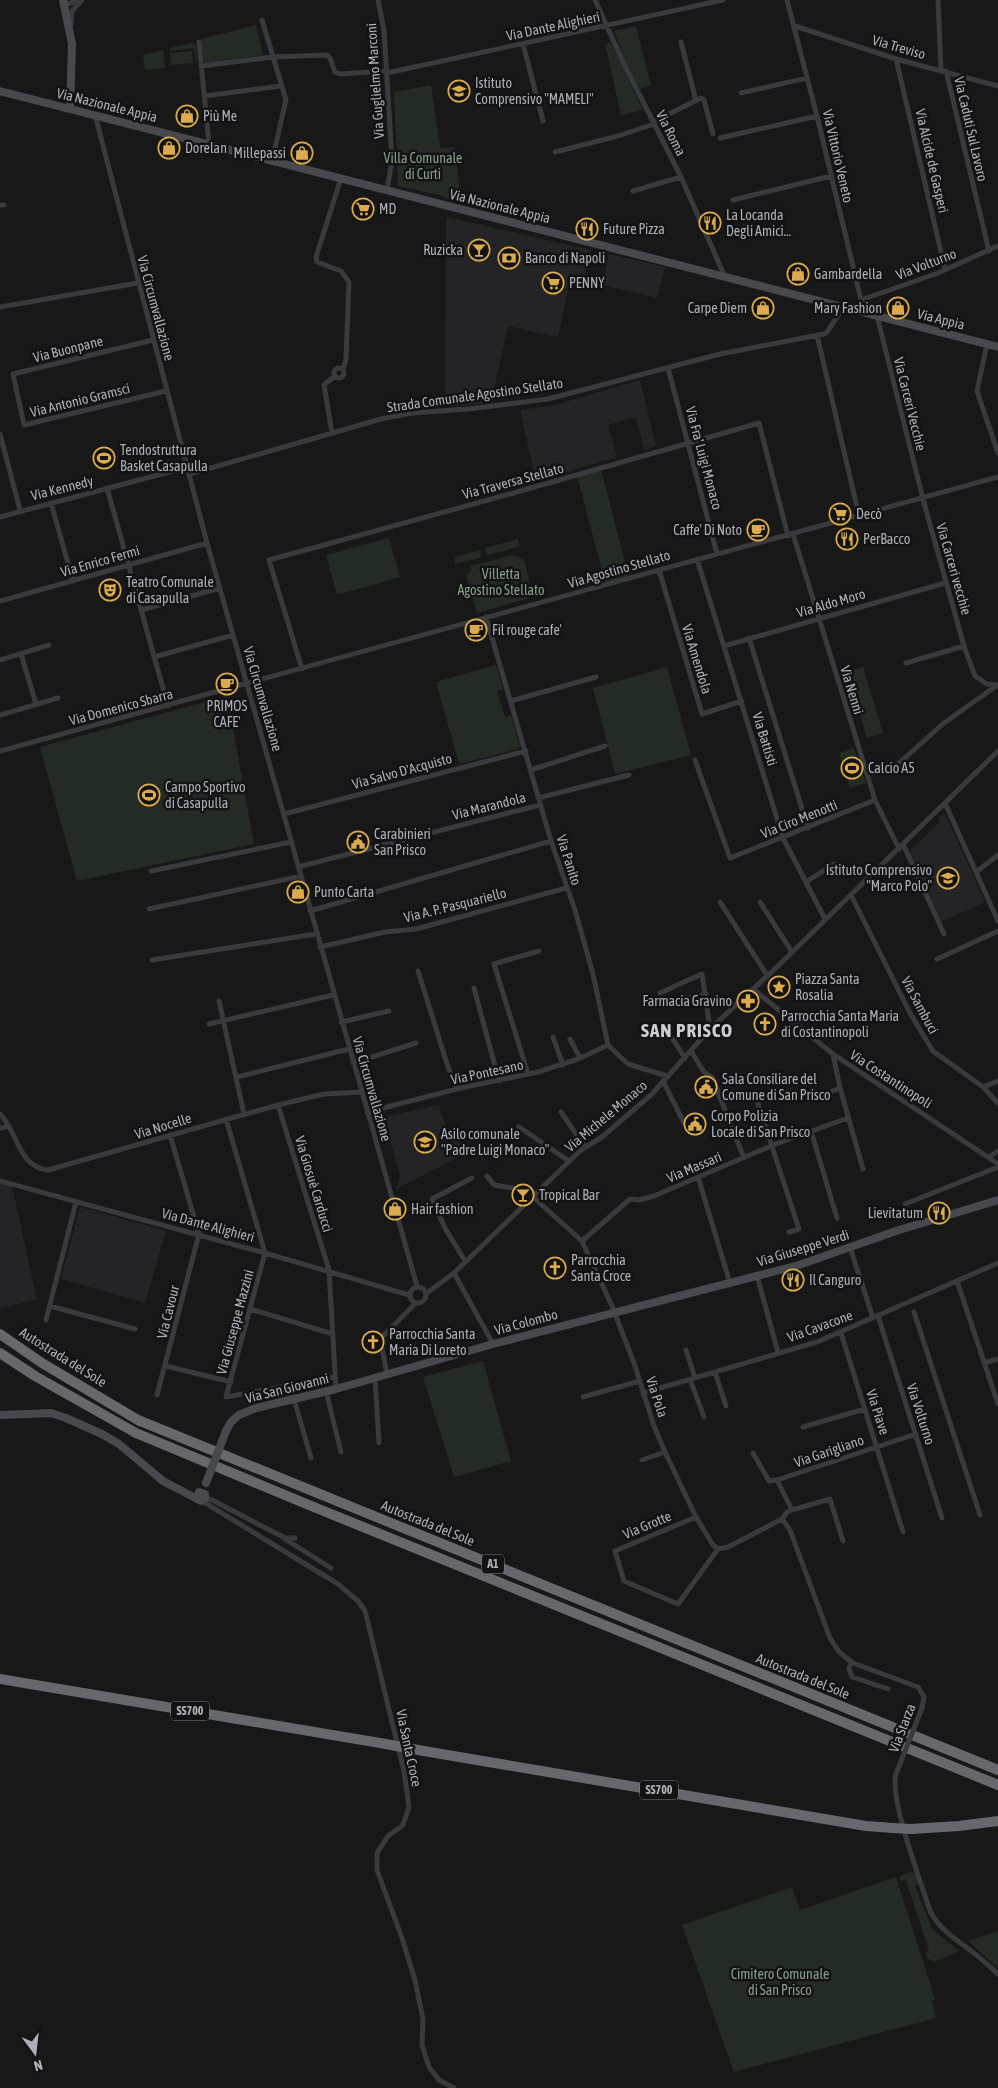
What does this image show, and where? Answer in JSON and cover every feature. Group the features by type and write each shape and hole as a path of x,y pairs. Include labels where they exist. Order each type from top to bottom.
{"highway":[{"name":"Autostrada del Sole","path":"0,1334 42,1363 138,1420 998,1770"},
{"name":"Autostrada del Sole","path":"0,1352 35,1376 136,1433 368,1530 998,1786"},
{"name":"SS700","path":"0,1679 866,1826 911,1828 960,1826 998,1821"}],"street":[{"path":"70,109 72,44 63,2 81,0"},
{"path":"70,35 72,11 81,0"},
{"name":"Via Guglielmo Marconi","path":"378,0 384,30 392,161 387,190"},
{"name":"Via Roma","path":"595,0 681,177 725,277"},
{"name":"Via Dante Alighieri","path":"273,57 329,56 335,72 340,74 387,72 723,0"},
{"name":"Via Vittorio Veneto","path":"787,0 808,78 861,300 874,315"},
{"path":"938,0 944,70"},
{"path":"262,20 286,100 272,161"},
{"name":"Via Treviso","path":"795,26 896,59 944,70 998,86"},
{"path":"199,42 209,144"},
{"path":"682,42 696,101"},
{"path":"524,44 543,121"},
{"path":"201,66 273,57"},
{"name":"Via Alcide de Gasperi","path":"896,59 946,269"},
{"name":"Via Caduti Sul Lavoro","path":"944,70 989,250"},
{"path":"741,93 808,78"},
{"path":"204,96 282,86"},
{"name":"Via Nazionale Appia","path":"0,91 874,315"},
{"path":"555,152 618,136 654,123 701,98 704,100 713,134"},
{"name":"Via Circumvallazione","path":"95,115 207,543 417,1286"},
{"path":"720,138 817,116"},
{"path":"733,200 830,176"},
{"path":"633,191 681,177"},
{"path":"332,433 324,385 335,376 343,377 345,372 343,369 346,358 349,282 341,271 316,260 341,178"},
{"name":"Via Volturno","path":"861,300 946,269 998,246"},
{"path":"0,307 138,283"},
{"name":"Strada Comunale Agostino Stellato","path":"190,474 381,419 412,413 469,409 548,399 720,354 824,334 843,308"},
{"name":"Via Appia","path":"874,315 998,347"},
{"name":"Via Carceri Vecchie","path":"874,315 922,498"},
{"path":"816,335 859,516"},
{"name":"Via Buonpane","path":"18,399 13,374 153,340"},
{"path":"987,344 977,391 998,453"},
{"name":"Via Fra' Luigi Monaco","path":"668,368 717,554"},
{"name":"Via Antonio Gramsci","path":"18,399 24,425 166,391"},
{"name":"Via Traversa Stellato","path":"302,669 269,560 759,423 791,535"},
{"path":"0,434 20,510"},
{"name":"Via Kennedy","path":"0,516 188,468"},
{"name":"Via Agostino Stellato","path":"247,684 998,477"},
{"path":"106,488 168,706"},
{"name":"Via Carceri vecchie","path":"922,498 945,583 975,676 987,684 997,686"},
{"path":"51,502 73,581"},
{"name":"Via Nenni","path":"791,535 819,618 875,800 898,849"},
{"name":"Via Enrico Fermi","path":"0,601 207,543"},
{"name":"Via Battisti","path":"697,559 783,838 825,919"},
{"name":"Via Amendola","path":"659,570 702,714 742,701"},
{"name":"Via Aldo Moro","path":"724,646 945,583"},
{"path":"141,610 220,588"},
{"name":"Via Panito","path":"486,618 551,841 575,910 593,974 608,1044"},
{"path":"154,657 233,635"},
{"path":"750,638 808,828"},
{"path":"0,660 48,645"},
{"path":"906,663 964,646"},
{"path":"21,654 36,704"},
{"path":"511,701 596,677"},
{"name":"Via Domenico Sbarra","path":"0,750 247,684"},
{"name":"Via Carceri vecchie","path":"900,763 944,723 997,686"},
{"path":"0,715 58,698"},
{"path":"531,770 605,746"},
{"name":"Via Salvo D'Acquisto","path":"284,814 526,751"},
{"name":"Via Michele Monaco","path":"426,1293 454,1273 569,1161 642,1104 710,1029 792,952 998,751"},
{"name":"Via Ciro Menotti","path":"695,760 730,858 875,800"},
{"path":"538,798 629,775"},
{"name":"Via Marandola","path":"298,867 540,804"},
{"path":"945,804 998,921"},
{"path":"310,910 551,841"},
{"path":"151,871 291,842"},
{"path":"903,844 944,934"},
{"path":"976,872 998,854"},
{"path":"806,882 834,864"},
{"path":"149,908 301,876"},
{"name":"Via A. P. Pasquariello","path":"320,948 385,932 416,929 566,888"},
{"name":"Via Sambuci","path":"851,895 911,1015 933,1051 983,1087 998,1102"},
{"path":"720,902 767,975"},
{"path":"760,902 792,952"},
{"path":"938,959 998,931"},
{"path":"152,960 316,934"},
{"path":"528,1074 494,964 539,951"},
{"path":"418,971 448,1067 457,1089"},
{"path":"660,993 702,974 710,1029"},
{"path":"474,988 499,1080"},
{"name":"Via Costantinopoli","path":"753,989 833,1054 989,1157 998,1165"},
{"path":"685,999 706,994"},
{"path":"209,1024 334,995"},
{"path":"219,1001 225,1020 244,1114"},
{"path":"341,1022 389,1011"},
{"path":"553,1037 563,1064"},
{"path":"672,1038 685,1058"},
{"path":"570,1039 580,1058"},
{"path":"353,1063 416,1043"},
{"path":"608,1044 628,1064 667,1076"},
{"name":"Via Pontesano","path":"367,1112 457,1089 528,1074 580,1058 608,1044"},
{"path":"237,1077 349,1050"},
{"path":"692,1051 704,1072 712,1077 744,1158"},
{"path":"833,1054 840,1088 863,1170"},
{"path":"663,1081 684,1123"},
{"path":"983,1087 998,1081"},
{"path":"818,1096 840,1088"},
{"name":"Via Nocelle","path":"0,1114 9,1126 28,1162 39,1169 48,1170 278,1105 324,1094 361,1092"},
{"path":"754,1092 773,1145 799,1229 789,1232"},
{"name":"Via Giosuè Carducci","path":"278,1105 329,1270 336,1389"},
{"path":"561,1112 586,1147"},
{"name":"Via Massari","path":"582,1241 630,1199 639,1200 654,1196 773,1145 848,1118"},
{"path":"226,1119 265,1252"},
{"path":"0,1128 9,1126"},
{"path":"519,1127 569,1161"},
{"path":"811,1131 837,1218"},
{"path":"170,1135 199,1234"},
{"path":"989,1157 998,1151"},
{"path":"905,1204 998,1165"},
{"path":"487,1176 494,1185 513,1188 516,1194"},
{"path":"698,1177 730,1283"},
{"path":"465,1261 445,1228 432,1199 472,1178"},
{"name":"Via Dante Alighieri","path":"0,1181 265,1252 409,1295"},
{"name":"Via Pola","path":"533,1197 582,1241 614,1312 665,1452 696,1517 713,1545 718,1549"},
{"name":"Via Giuseppe Verdi","path":"614,1312 799,1265 899,1230 998,1200"},
{"path":"46,1320 76,1202"},
{"name":"Via Cavour","path":"157,1395 199,1234"},
{"name":"Via Volturno","path":"850,1247 916,1434 942,1518"},
{"name":"Via Giuseppe Mazzini","path":"265,1252 226,1397 336,1377"},
{"name":"Via Cavacone","path":"643,1393 817,1342 998,1263"},
{"path":"454,1273 493,1344"},
{"path":"757,1276 778,1352"},
{"path":"958,1281 998,1404"},
{"path":"386,1374 380,1339 416,1303 424,1301 426,1293 421,1287 417,1286 413,1288 409,1295 416,1303"},
{"path":"50,1306 135,1329"},
{"path":"250,1308 333,1334"},
{"name":"Via Colombo","path":"386,1374 614,1312"},
{"path":"914,1312 980,1515"},
{"name":"Via Piave","path":"841,1333 903,1532"},
{"path":"686,1350 704,1417"},
{"path":"984,1363 998,1359"},
{"path":"166,1366 231,1382"},
{"path":"715,1372 726,1406"},
{"name":"Via San Giovanni","path":"201,1496 226,1431 231,1422 246,1411 336,1389 386,1374"},
{"path":"375,1378 379,1444"},
{"path":"583,1397 640,1381"},
{"path":"326,1391 341,1452"},
{"path":"294,1399 311,1458"},
{"path":"803,1427 865,1408"},
{"path":"0,1415 51,1413 102,1434 119,1444 174,1488 212,1500 284,1538 331,1568"},
{"name":"Via Garigliano","path":"777,1480 916,1434"},
{"path":"642,1460 665,1452"},
{"path":"753,1453 769,1481 777,1480 792,1510"},
{"name":"Via Santa Croce","path":"201,1496 338,1584 358,1601 365,1611 404,1771 409,1807 403,1825 388,1836 377,1853 377,1870 415,1980 422,2019 422,2045 429,2066 439,2080 454,2088"},
{"path":"718,1549 728,1547 782,1519 787,1512 830,1499 843,1541"},
{"name":"Via Grotte","path":"696,1517 615,1551 624,1581 678,1604 718,1549"},
{"name":"Via Starza","path":"782,1519 790,1530 830,1638 839,1652 851,1661 918,1687 924,1697 922,1708 894,1782 900,1816 930,1910 938,1925 998,1974"},
{"path":"284,1538 295,1538"},
{"path":"851,1661 849,1669 852,1677 888,1689"}],"shaded area":[{"path":"446,217 591,250 584,281 569,286 558,337 508,326 491,403 445,407"},
{"path":"609,254 665,267 657,298 602,285"},
{"path":"640,380 656,446 644,450 636,417 608,425 617,457 536,481 520,410 555,405"},
{"name":"Istituto Comprensivo \"Marco Polo\"","path":"945,813 985,902 941,922 909,851 940,822 938,817"},
{"name":"Asilo comunale \"Padre Luigi Monaco\"","path":"439,1105 447,1130 456,1127 463,1155 396,1189 400,1176 384,1117"},
{"path":"0,1183 12,1186 37,1300 0,1308"},
{"path":"80,1207 166,1231 145,1303 61,1279"}],"green space":[{"path":"256,25 263,55 204,63 201,39"},
{"path":"636,26 651,85 640,89 626,62 614,31"},
{"path":"192,43 196,46 197,64 194,48 170,51 170,48"},
{"path":"611,43 643,110 621,115 605,44"},
{"path":"163,50 165,68 145,70 143,55"},
{"path":"192,51 193,63 171,65 170,53"},
{"name":"Villa Comunale di Curti","path":"431,85 440,148 455,147 461,201 453,199 452,201 443,196 398,186 394,92"},
{"path":"601,469 629,578 606,585 577,476"},
{"path":"389,538 400,577 337,595 326,555"},
{"path":"518,539 520,546 489,555 486,553 485,548"},
{"path":"480,550 480,558 455,564 455,557"},
{"name":"Villetta Agostino Stellato","path":"513,555 524,560 533,597 477,613 466,575 471,571 471,566"},
{"path":"496,665 503,689 497,691 505,717 511,716 520,746 518,749 459,764 436,682"},
{"path":"667,667 691,755 615,774 593,688"},
{"path":"863,667 883,733 867,738 847,672"},
{"name":"Campo Sportivo di Casapulla","path":"227,696 254,844 77,881 40,747"},
{"name":"Calcio A5","path":"854,748 866,783 850,788 839,753"},
{"path":"483,1361 511,1461 454,1477 423,1377"},
{"path":"910,1872 916,1874 919,1883 915,1886 932,1929 959,1951 934,1962 927,1958 925,1953 929,1951 906,1880 901,1881 899,1877"},
{"name":"Cimitero Comunale di San Prisco","path":"896,1877 935,1999 932,2001 936,2018 734,2072 682,1925 792,1887 800,1910"},
{"path":"998,1931 998,1968 968,1941"}],"tunnel":[{"path":"517,1194 526,1204"}],"place":[{"name":"Istituto Comprensivo \"MAMELI\"","path":"459,91"},
{"name":"Più Me","path":"187,116"},
{"name":"Dorelan","path":"169,148"},
{"name":"Millepassi","path":"302,153"},
{"name":"MD","path":"363,209"},
{"name":"La Locanda Degli Amici...","path":"710,223"},
{"name":"Future Pizza","path":"587,229"},
{"name":"Ruzicka","path":"479,250"},
{"name":"Banco di Napoli","path":"509,258"},
{"name":"Gambardella","path":"798,274"},
{"name":"PENNY","path":"553,283"},
{"name":"Carpe Diem","path":"763,308"},
{"name":"Mary Fashion","path":"898,308"},
{"name":"Tendostruttura Basket Casapulla","path":"104,458"},
{"name":"Decò","path":"840,514"},
{"name":"Caffe' Di Noto","path":"758,530"},
{"name":"PerBacco","path":"847,539"},
{"name":"Teatro Comunale di Casapulla","path":"110,590"},
{"name":"Fil rouge cafe'","path":"476,630"},
{"name":"PRIMOS CAFE'","path":"227,684"},
{"name":"Calcio A5","path":"852,768"},
{"name":"Campo Sportivo di Casapulla","path":"149,795"},
{"name":"Carabinieri San Prisco","path":"358,842"},
{"name":"Istituto Comprensivo \"Marco Polo\"","path":"948,878"},
{"name":"Punto Carta","path":"298,892"},
{"name":"Piazza Santa Rosalia","path":"779,987"},
{"name":"Farmacia Gravino","path":"748,1001"},
{"name":"Parrocchia Santa Maria di Costantinopoli","path":"765,1024"},
{"name":"Sala Consiliare del Comune di San Prisco","path":"706,1087"},
{"name":"Corpo Polizia Locale di San Prisco","path":"695,1124"},
{"name":"Asilo comunale \"Padre Luigi Monaco\"","path":"425,1142"},
{"name":"Tropical Bar","path":"523,1195"},
{"name":"Hair fashion","path":"395,1209"},
{"name":"Lievitatum","path":"939,1213"},
{"name":"Parrocchia Santa Croce","path":"555,1268"},
{"name":"Il Canguro","path":"793,1280"},
{"name":"Parrocchia Santa Maria Di Loreto","path":"373,1342"}],"district":[{"name":"SAN PRISCO","path":"687,1030"}]}
